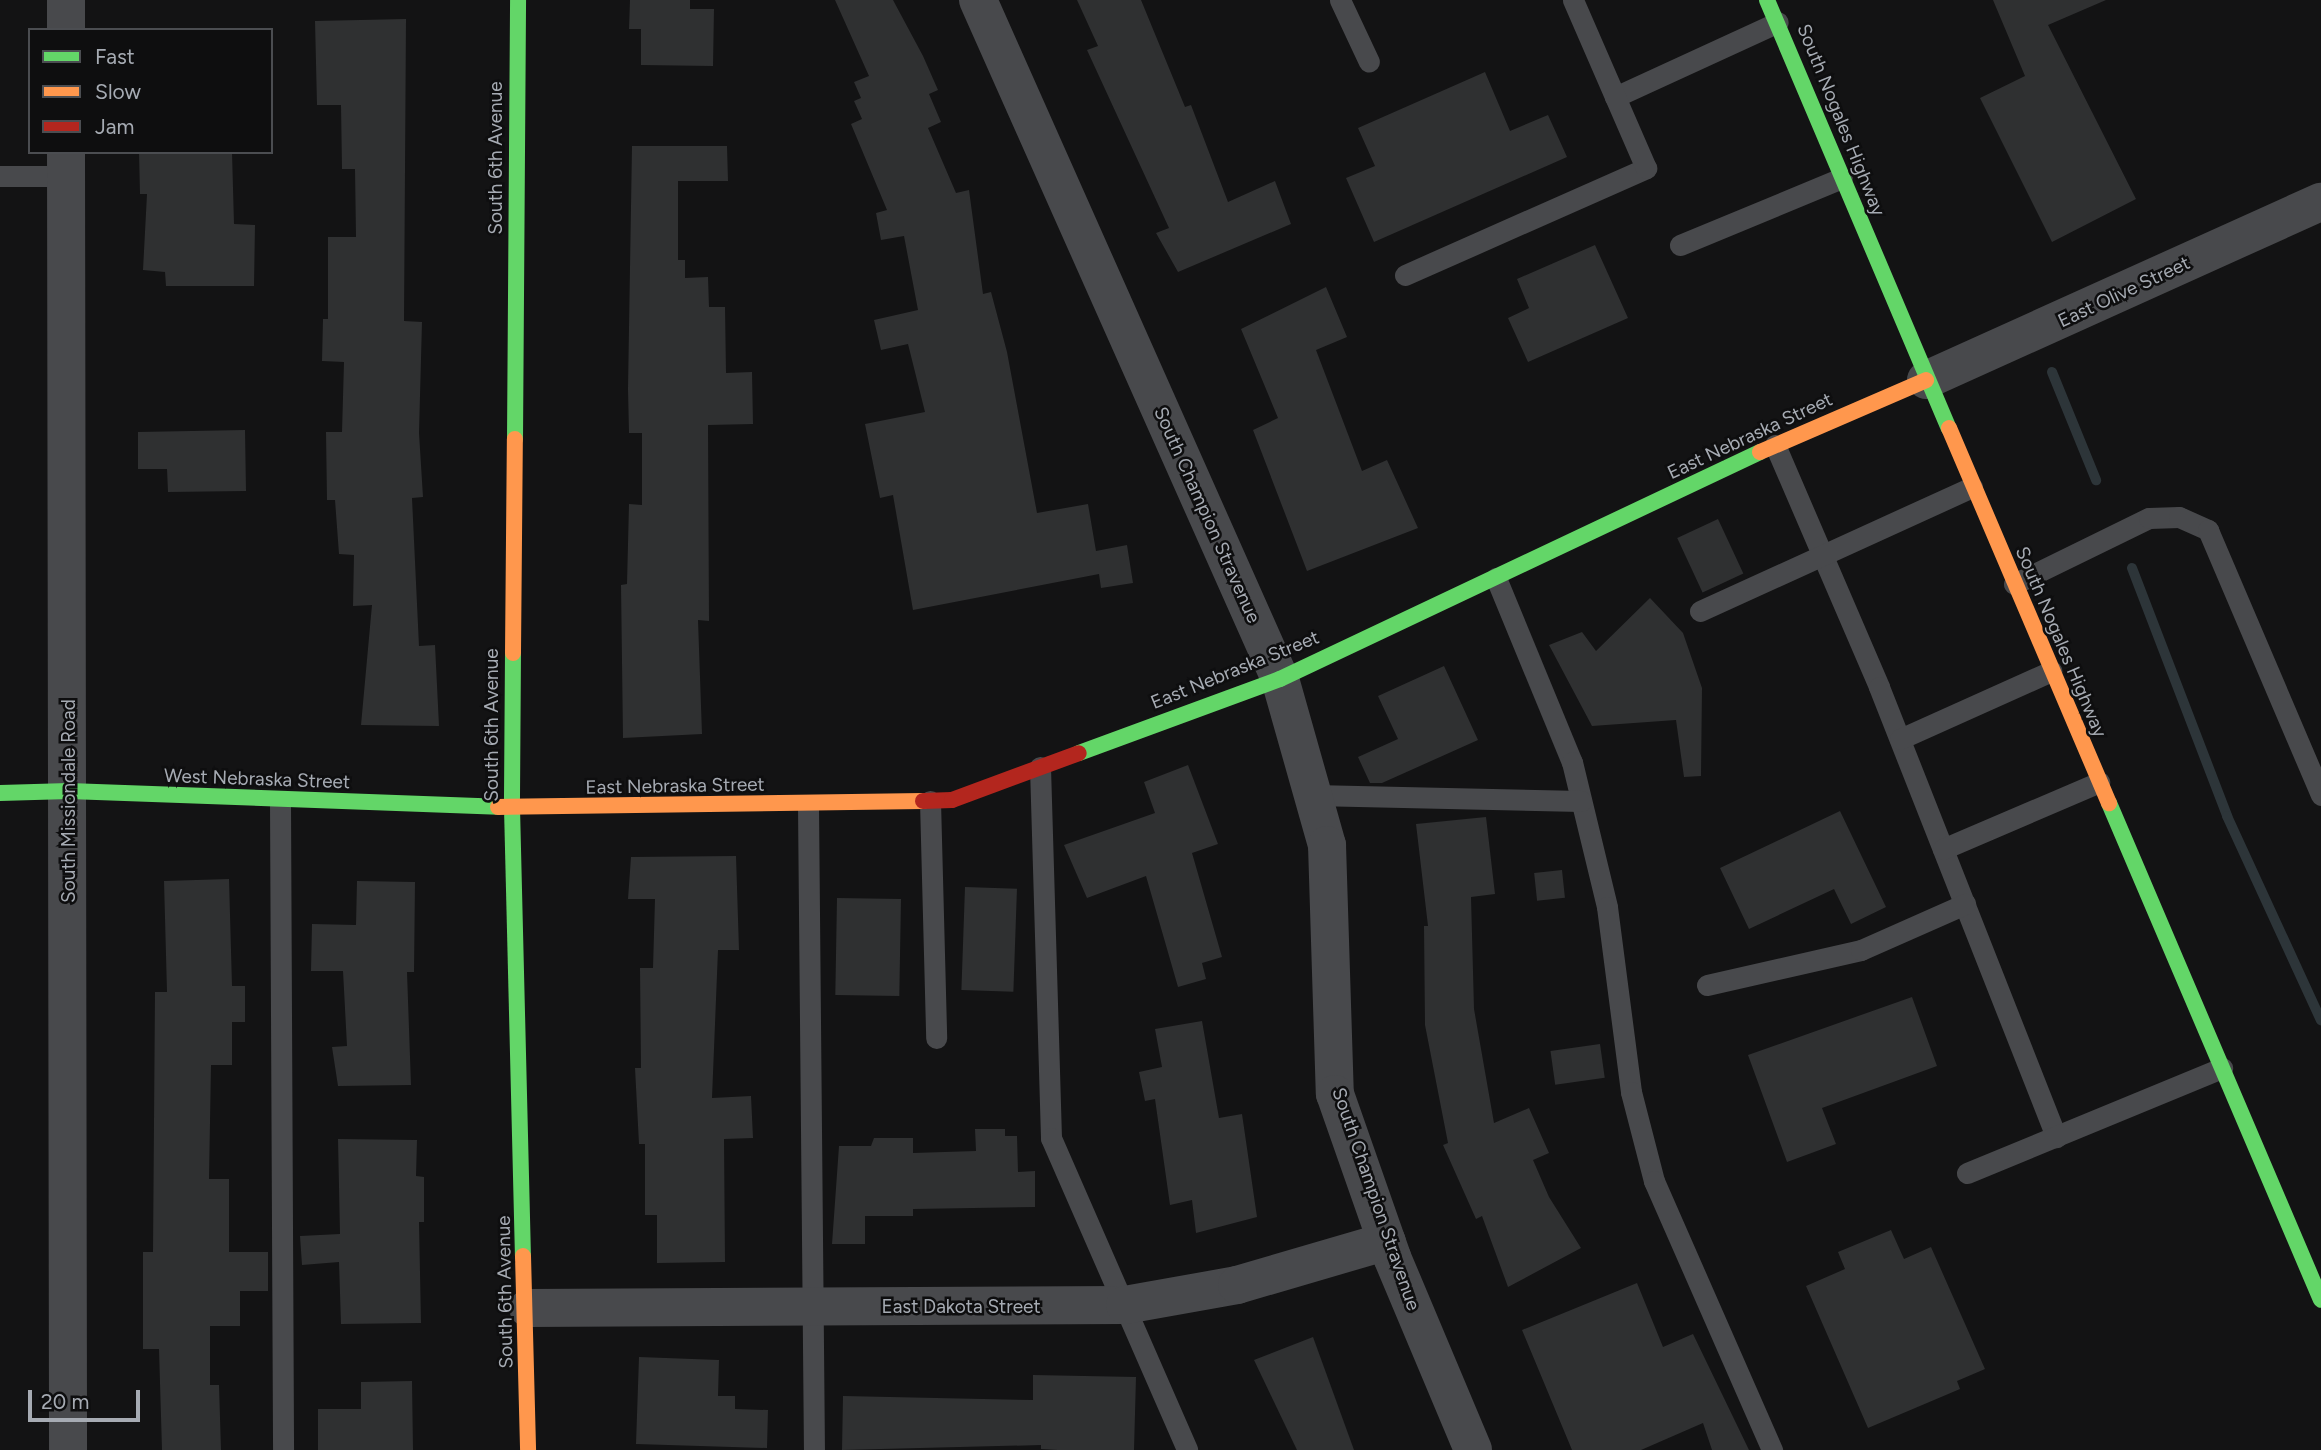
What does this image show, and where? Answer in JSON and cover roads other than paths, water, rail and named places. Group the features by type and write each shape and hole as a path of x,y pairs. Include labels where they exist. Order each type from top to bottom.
{"street":[{"path":"66,0 66,28"},
{"name":"South 6th Avenue","path":"518,0 512,808 528,1308 528,1450"},
{"name":"South Champion Stravenue","path":"978,0 1280,679 1327,845 1335,1094 1387,1241 1473,1450"},
{"name":"South Nogales Highway","path":"1767,0 1926,380 2321,1300"},
{"name":"South Missiondale Road","path":"66,164 68,1450"},
{"name":"East Olive Street","path":"1926,380 2321,202"},
{"name":"East Nebraska Street","path":"512,808 808,805 952,800 1280,679 1776,445 1926,380"},
{"name":"West Nebraska Street","path":"0,793 69,791 280,802 512,808"},
{"name":"East Dakota Street","path":"528,1308 1125,1305 1237,1285 1387,1241"}],"lane":[{"path":"1340,0 1369,62"},
{"path":"1405,275 1646,168 1573,0"},
{"path":"1615,97 1778,22"},
{"path":"0,176 66,164"},
{"path":"1680,245 1842,178"},
{"path":"1776,445 1900,739 2056,1137"},
{"path":"1700,611 1972,487"},
{"path":"2014,584 2149,518 2179,517 2208,530 2321,795"},
{"path":"1496,579 1572,762 1607,907 1631,1092 1654,1181 1772,1450"},
{"path":"1900,739 2051,671"},
{"path":"1040,767 1051,1139 1188,1450"},
{"path":"1943,849 2098,782"},
{"path":"1313,795 1581,801"},
{"path":"930,801 936,1038"},
{"path":"280,802 283,1450"},
{"path":"808,805 814,1450"},
{"path":"1707,985 1861,950 1965,904"},
{"path":"1967,1173 2222,1069"}],"waterway":[{"path":"2052,372 2096,480"},
{"path":"2132,568 2227,816 2321,1020"}]}
